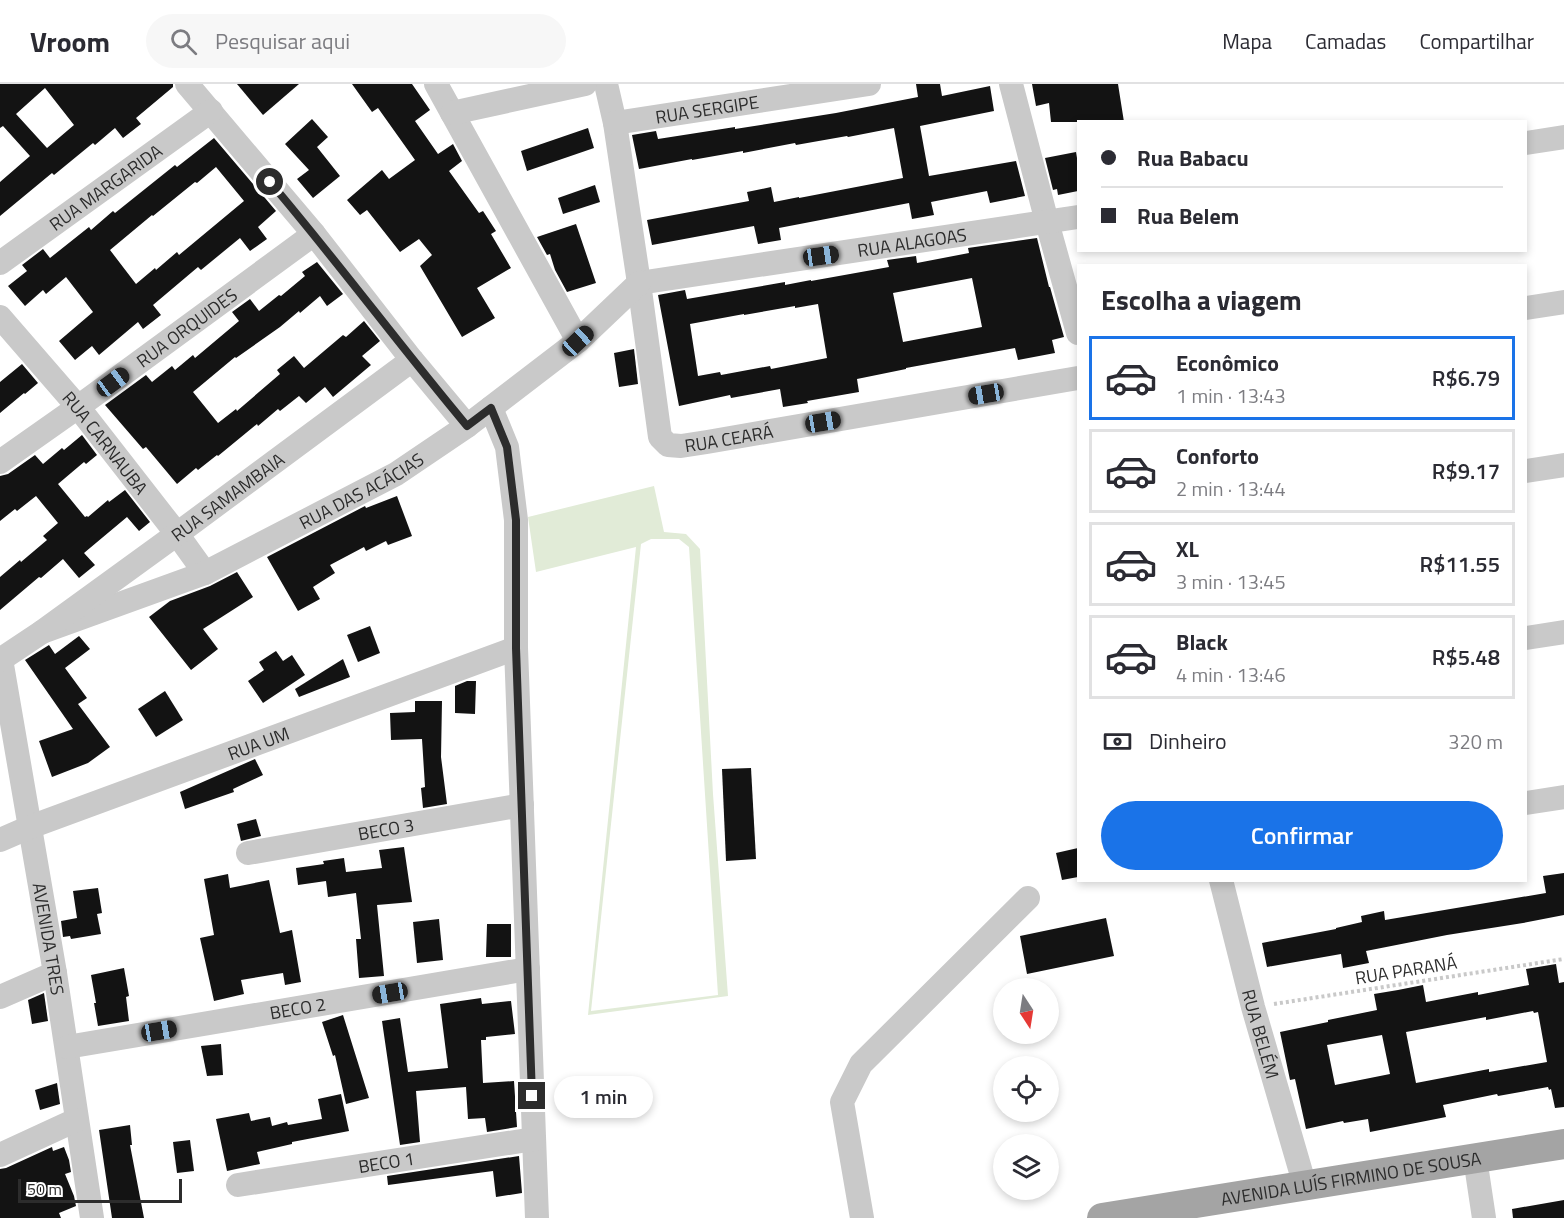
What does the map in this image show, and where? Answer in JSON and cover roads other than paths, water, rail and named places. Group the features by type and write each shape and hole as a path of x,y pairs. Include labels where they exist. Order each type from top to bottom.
{"main road":[{"name":"AVENIDA LUÍS FIRMINO DE SOUSA","path":"1102,1218 1564,1144"}],"street":[{"path":"187,84 314,234 412,360 467,426"},
{"path":"436,84 578,341"},
{"path":"452,113 585,84"},
{"name":"RUA CEARÁ","path":"606,84 615,123 660,437 668,445 681,446 707,442 1077,378"},
{"name":"RUA SERGIPE","path":"615,123 869,84"},
{"path":"1011,84 1077,329"},
{"name":"RUA MARGARIDA","path":"0,263 211,111"},
{"path":"1527,143 1564,137"},
{"name":"RUA ALAGOAS","path":"639,283 1077,217"},
{"name":"RUA ORQUIDES","path":"0,462 314,234"},
{"name":"RUA DAS ACÁCIAS","path":"42,632 205,573 396,474 467,426 578,341 639,283"},
{"path":"1527,308 1564,302"},
{"name":"RUA CARNAUBA","path":"0,317 78,407 205,573"},
{"name":"RUA SAMAMBAIA","path":"42,632 412,360"},
{"path":"491,408 507,447 516,520 516,648 537,1218"},
{"path":"1527,471 1564,465"},
{"path":"1,659 42,632"},
{"path":"1527,638 1564,632"},
{"name":"RUA UM","path":"0,840 30,826 516,648"},
{"name":"AVENIDA TRES","path":"1,659 55,973 92,1218"},
{"path":"1527,803 1564,797"},
{"name":"BECO 3","path":"248,853 522,806"},
{"name":"RUA BELÉM","path":"1222,882 1253,1007 1305,1186"},
{"path":"862,1218 842,1102 861,1064 1028,898"},
{"name":"BECO 2","path":"67,1047 528,969"},
{"path":"0,997 55,973"},
{"path":"0,1155 76,1120"},
{"name":"BECO 1","path":"238,1185 534,1139"},
{"path":"1475,1158 1484,1218"}]}
